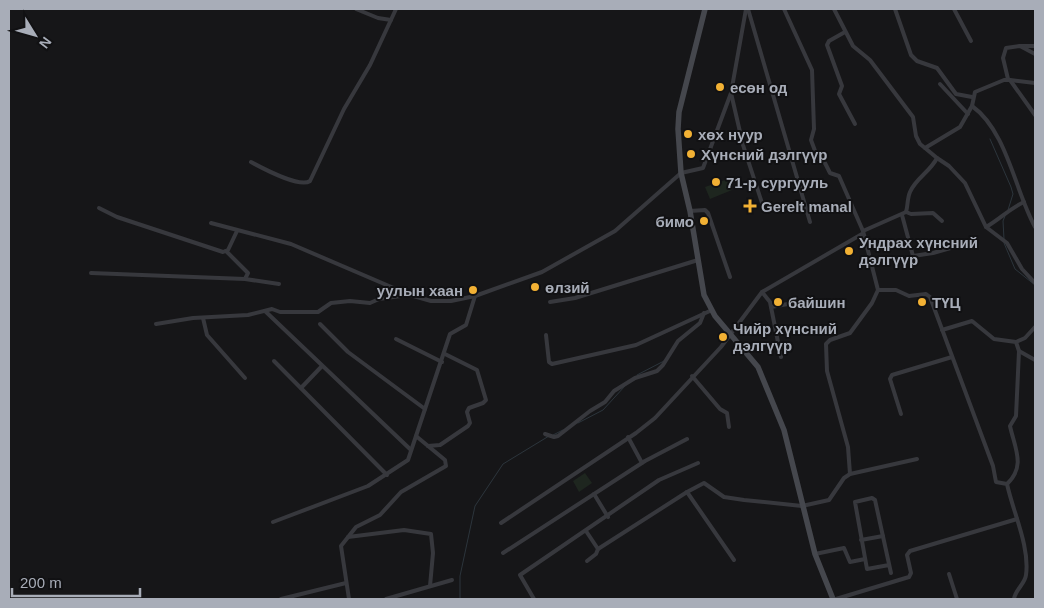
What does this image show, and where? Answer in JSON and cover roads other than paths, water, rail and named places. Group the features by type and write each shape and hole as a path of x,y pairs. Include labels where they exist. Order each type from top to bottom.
{"main road":[{"path":"705,9 679,112 678,129 681,172 690,211 704,294 712,310 758,367 781,421 815,554 835,599"}],"street":[{"path":"356,9 378,18 391,20"},
{"path":"251,162 274,173 305,184 310,181 344,109 370,65 396,9"},
{"path":"211,223 291,244 410,295 431,301 451,301 475,296 542,272 615,231 681,172 703,168 731,93 747,9"},
{"path":"747,9 810,222"},
{"path":"784,9 812,70 814,129 811,140 814,150 818,159 825,163 830,173 839,176 862,233 878,290 872,303 850,333 830,340 826,344 827,371 848,447 850,474"},
{"path":"834,9 852,46 870,60 913,117 916,136 920,144 949,166 965,183 986,226 1008,242 1022,270 1035,283"},
{"path":"895,9 911,55 916,60 937,68 956,94 972,97"},
{"path":"954,9 971,41"},
{"path":"845,32 828,41 827,45 842,86 839,94 855,124"},
{"path":"1020,46 1035,54"},
{"path":"1035,46 1008,47 1003,52 1009,80 1035,115"},
{"path":"925,148 960,127 972,106 972,97 975,92 1009,80 1035,83"},
{"path":"940,84 968,114"},
{"path":"731,93 743,145 762,204"},
{"path":"972,106 986,118 994,131 1016,178 1035,228"},
{"path":"936,158 932,169 920,178 910,193 904,213 913,256 933,253 961,245"},
{"path":"986,226 1004,217 1009,209 1024,202"},
{"path":"99,208 117,217 223,252 226,251 245,267 248,273 245,279"},
{"path":"690,211 705,210 708,213 730,277"},
{"path":"501,523 655,418 721,347 762,292 862,233 904,213 933,213 942,221"},
{"path":"226,251 237,230"},
{"path":"550,302 575,298 698,260"},
{"path":"92,273 245,279 279,284"},
{"path":"878,290 896,290 909,296 928,295 993,466 996,482 1007,484"},
{"path":"762,292 771,307 781,357"},
{"path":"156,324 248,315 272,309 280,312 318,312 331,303 350,300 370,303 379,298 410,295"},
{"path":"273,522 368,486 408,460 445,354 450,334 466,325 475,296"},
{"path":"771,307 799,302"},
{"path":"546,335 550,363 566,362 636,346 712,310"},
{"path":"265,311 411,450"},
{"path":"547,434 554,437 562,434 590,410 605,402 614,391 635,378 657,371 663,365 678,340 700,323 704,313"},
{"path":"203,318 207,335 246,378"},
{"path":"942,330 972,322 994,339 1016,342 1025,338 1035,327"},
{"path":"320,324 348,352 425,409"},
{"path":"396,339 442,362"},
{"path":"1007,484 1015,477 1019,465 1010,426 1016,416 1019,352 1016,342"},
{"path":"1019,352 1035,360"},
{"path":"428,446 440,445 468,426 470,423 467,412 469,408 483,404 486,400 477,370 445,354"},
{"path":"901,414 890,379 892,375 952,357"},
{"path":"274,361 387,475"},
{"path":"301,388 322,366"},
{"path":"692,376 720,409 727,413 729,427"},
{"path":"349,599 341,546 356,527 382,513 401,492 446,466 445,460 416,436"},
{"path":"628,437 642,463"},
{"path":"504,553 642,463 687,438"},
{"path":"587,561 596,554 598,549 704,483 729,498 802,506 829,500 850,474 917,460"},
{"path":"534,599 520,575 605,516 608,517 659,480 698,463"},
{"path":"1007,484 1022,530 1026,575 1018,587 1014,599"},
{"path":"687,492 734,560"},
{"path":"594,494 608,517"},
{"path":"889,565 868,570 864,559 854,503 872,498 875,500 891,573"},
{"path":"835,599 909,577 911,573 907,555 910,551 1018,520"},
{"path":"348,537 404,530 431,534 433,553 430,586"},
{"path":"586,531 598,549"},
{"path":"861,540 883,536"},
{"path":"815,554 844,548 850,562 864,559"},
{"path":"948,574 957,599"},
{"path":"386,599 452,580"},
{"path":"281,599 346,583"}],"waterway":[{"path":"990,139 1013,194 1008,210"},
{"path":"1004,239 1003,221 1005,216"},
{"path":"1004,243 1015,269 1035,285"},
{"path":"637,375 664,361"},
{"path":"578,423 603,410 625,386"},
{"path":"553,435 563,430"},
{"path":"460,599 460,576 475,506 503,464 549,436"}],"place":[{"name":"есөн од","path":"720,87"},
{"name":"хөх нуур","path":"688,134"},
{"name":"Хүнсний дэлгүүр","path":"691,154"},
{"name":"71-р сургууль","path":"716,182"},
{"name":"Gerelt manal","path":"750,206"},
{"name":"бимо","path":"704,221"},
{"name":"Ундрах хүнсний дэлгүүр","path":"849,251"},
{"name":"өлзий","path":"535,287"},
{"name":"уулын хаан","path":"473,290"},
{"name":"байшин","path":"778,302"},
{"name":"ТҮЦ","path":"922,302"},
{"name":"Чийр хүнсний дэлгүүр","path":"723,337"}]}
